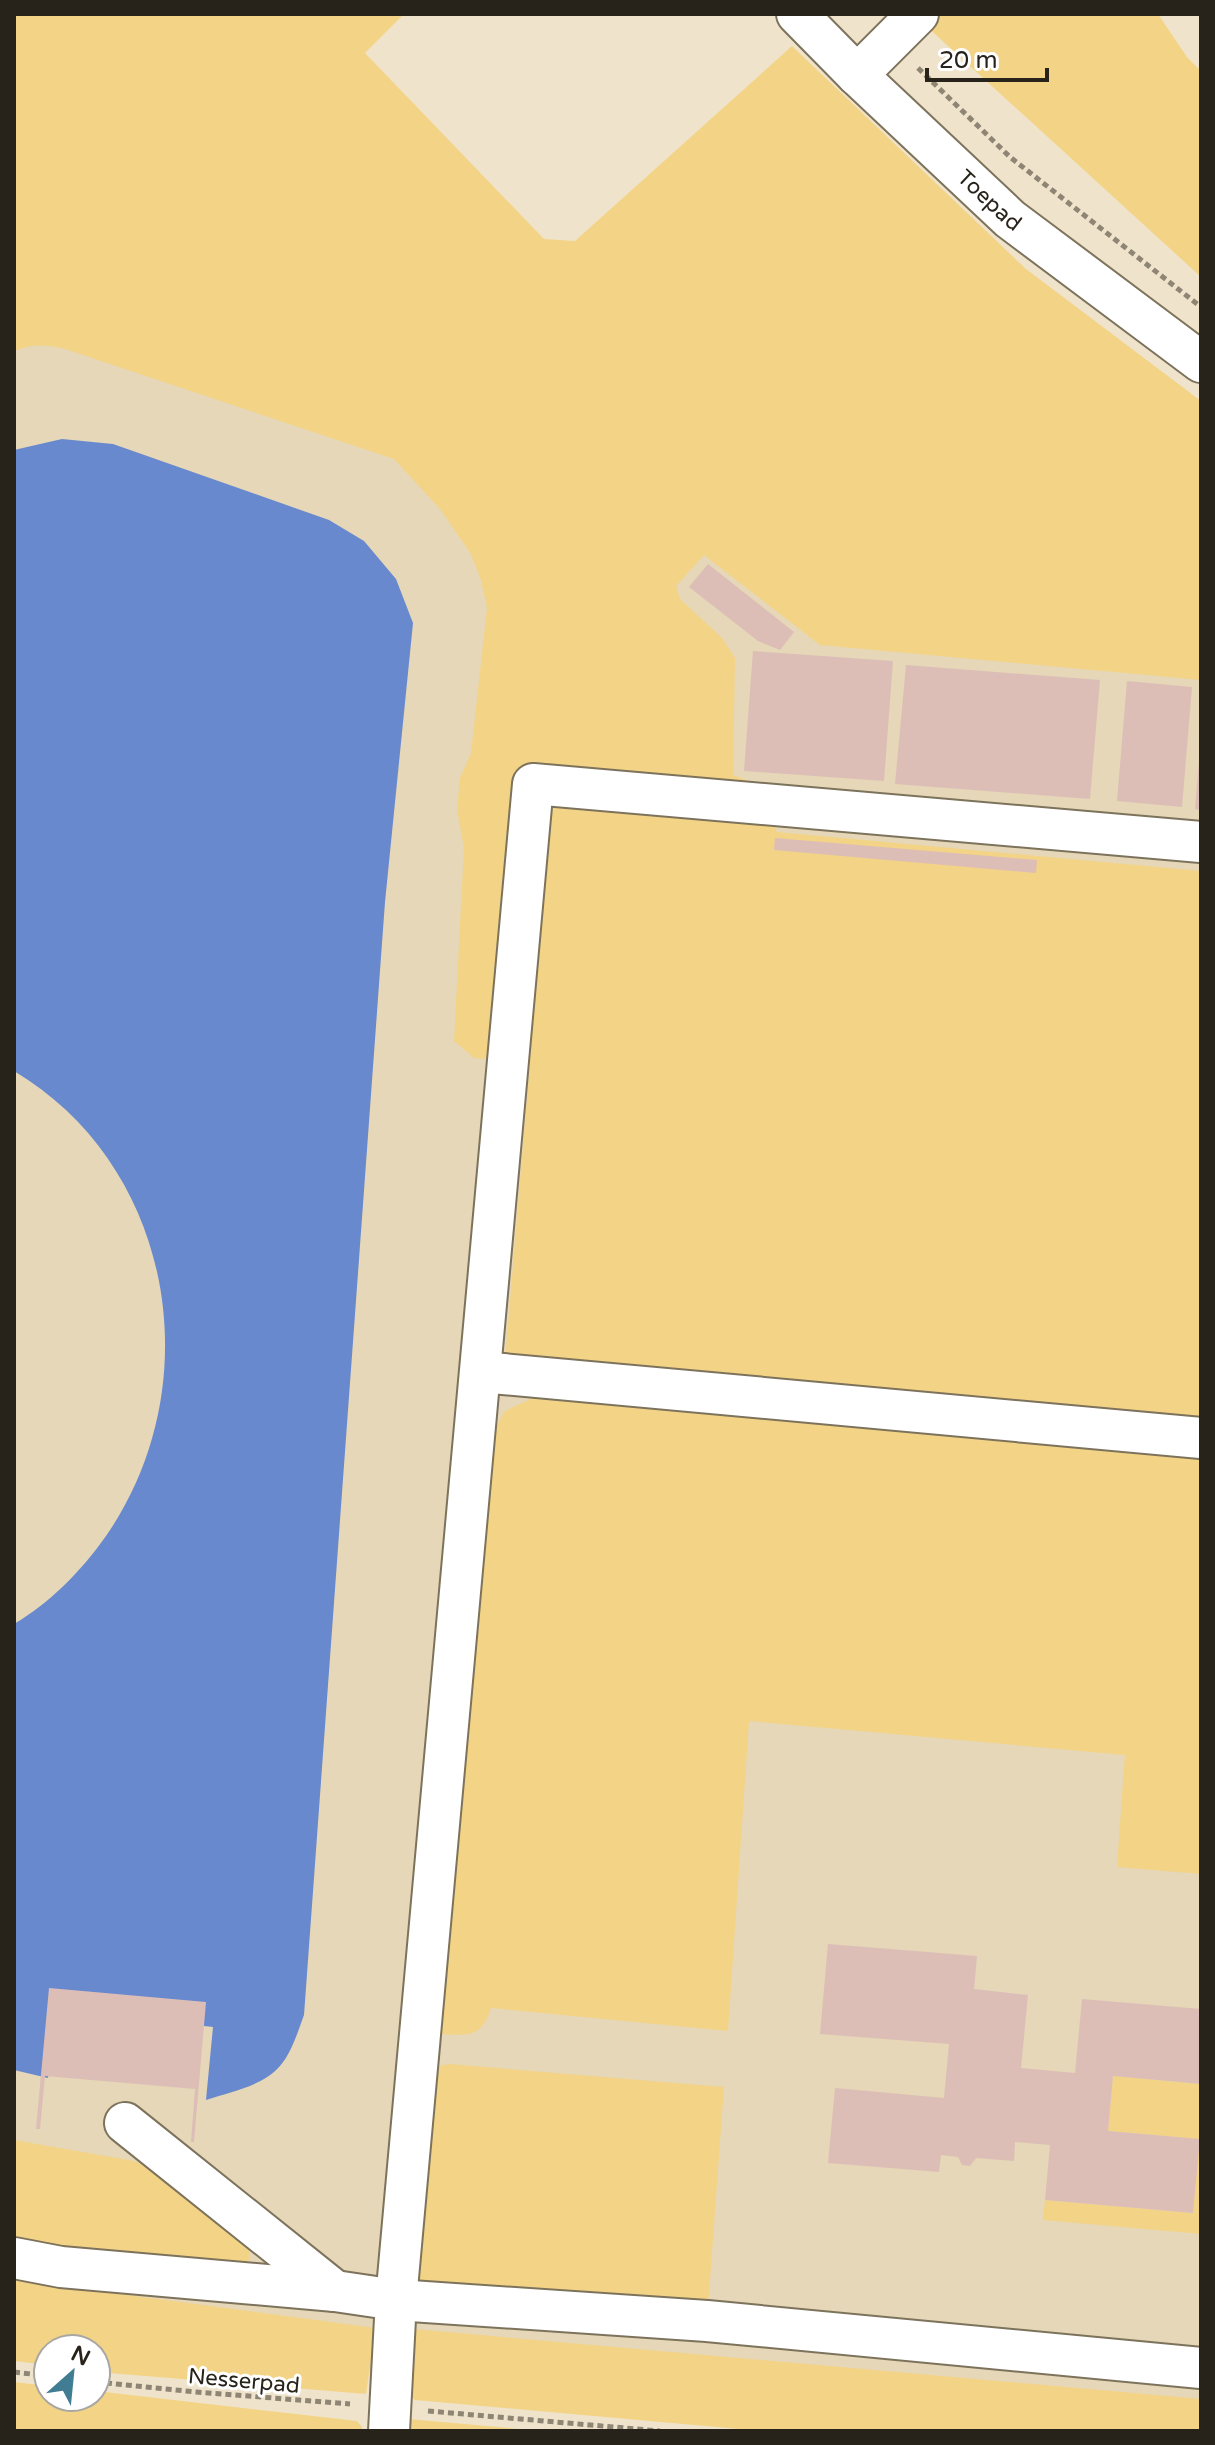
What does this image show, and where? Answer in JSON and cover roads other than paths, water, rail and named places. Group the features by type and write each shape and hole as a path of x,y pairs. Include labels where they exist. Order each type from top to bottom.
{"street":[{"name":"Toepad","path":"797,14 1010,219 1201,362"},
{"path":"857,75 904,27"},
{"path":"389,2419 396,2300 533,784 1201,842"},
{"path":"481,1372 1201,1438"},
{"path":"125,2123 335,2291"},
{"path":"14,2258 61,2267 335,2291 396,2300 707,2321 1201,2368"}],"water":[{"path":"62,439 113,444 329,520 364,541 396,579 413,623 385,902 304,2015 288,2054 273,2073 246,2088 206,2100 213,2027 57,2009 48,2078 14,2070 14,1624 53,1596 87,1561 106,1536 139,1477 158,1414 165,1348 159,1283 141,1221 111,1163 68,1112 14,1071 14,450"}]}
